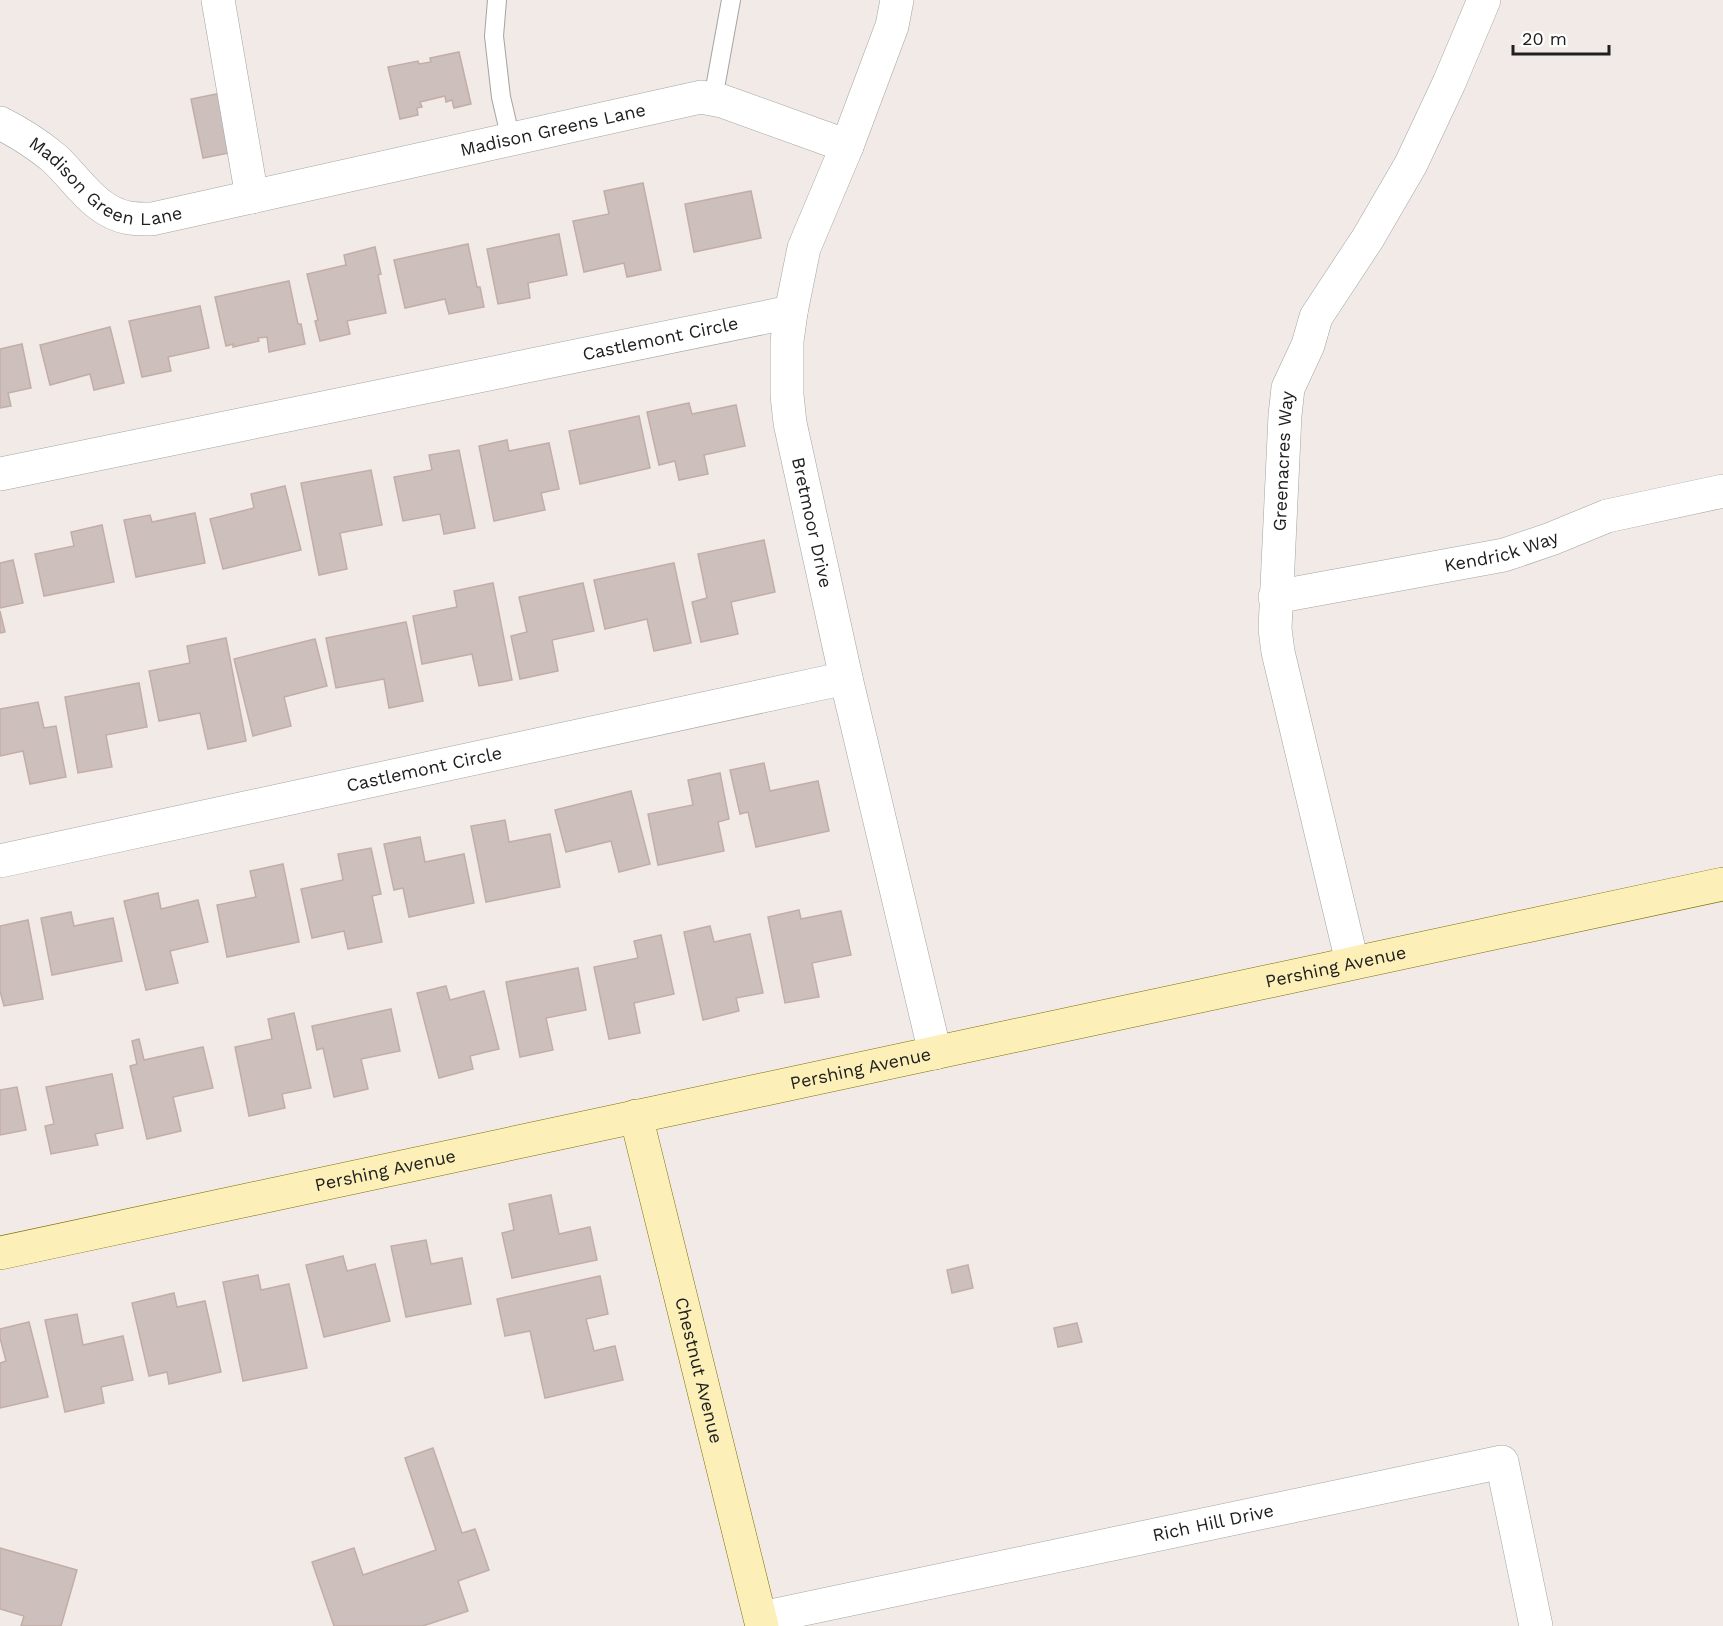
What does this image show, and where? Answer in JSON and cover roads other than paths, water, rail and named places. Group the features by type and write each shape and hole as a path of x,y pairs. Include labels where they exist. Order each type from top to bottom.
{"street":[{"path":"218,0 252,197"},
{"name":"Bretmoor Drive","path":"897,0 892,26 847,146 804,248 787,341 787,395 790,423 846,678 935,1053"},
{"name":"Greenacres Way","path":"1352,962 1278,652 1275,629 1288,388 1308,345 1316,317 1368,238 1411,164 1484,0"},
{"name":"Madison Greens Lane","path":"252,197 701,97 713,99 847,146"},
{"name":"Madison Green Lane","path":"0,123 22,134 55,159 89,196 115,213 129,218 152,219 252,197"},
{"name":"Castlemont Circle","path":"0,474 791,312"},
{"name":"Kendrick Way","path":"1275,597 1504,555 1607,516 1723,491"},
{"name":"Castlemont Circle","path":"0,861 846,678"},
{"name":"Pershing Avenue","path":"0,1253 1723,884"},
{"name":"Chestnut Avenue","path":"636,1116 762,1622"},
{"name":"Rich Hill Drive","path":"762,1622 1502,1462 1536,1626"}],"lane":[{"path":"497,0 494,36 501,97 511,140"},
{"path":"713,99 731,0"}]}
